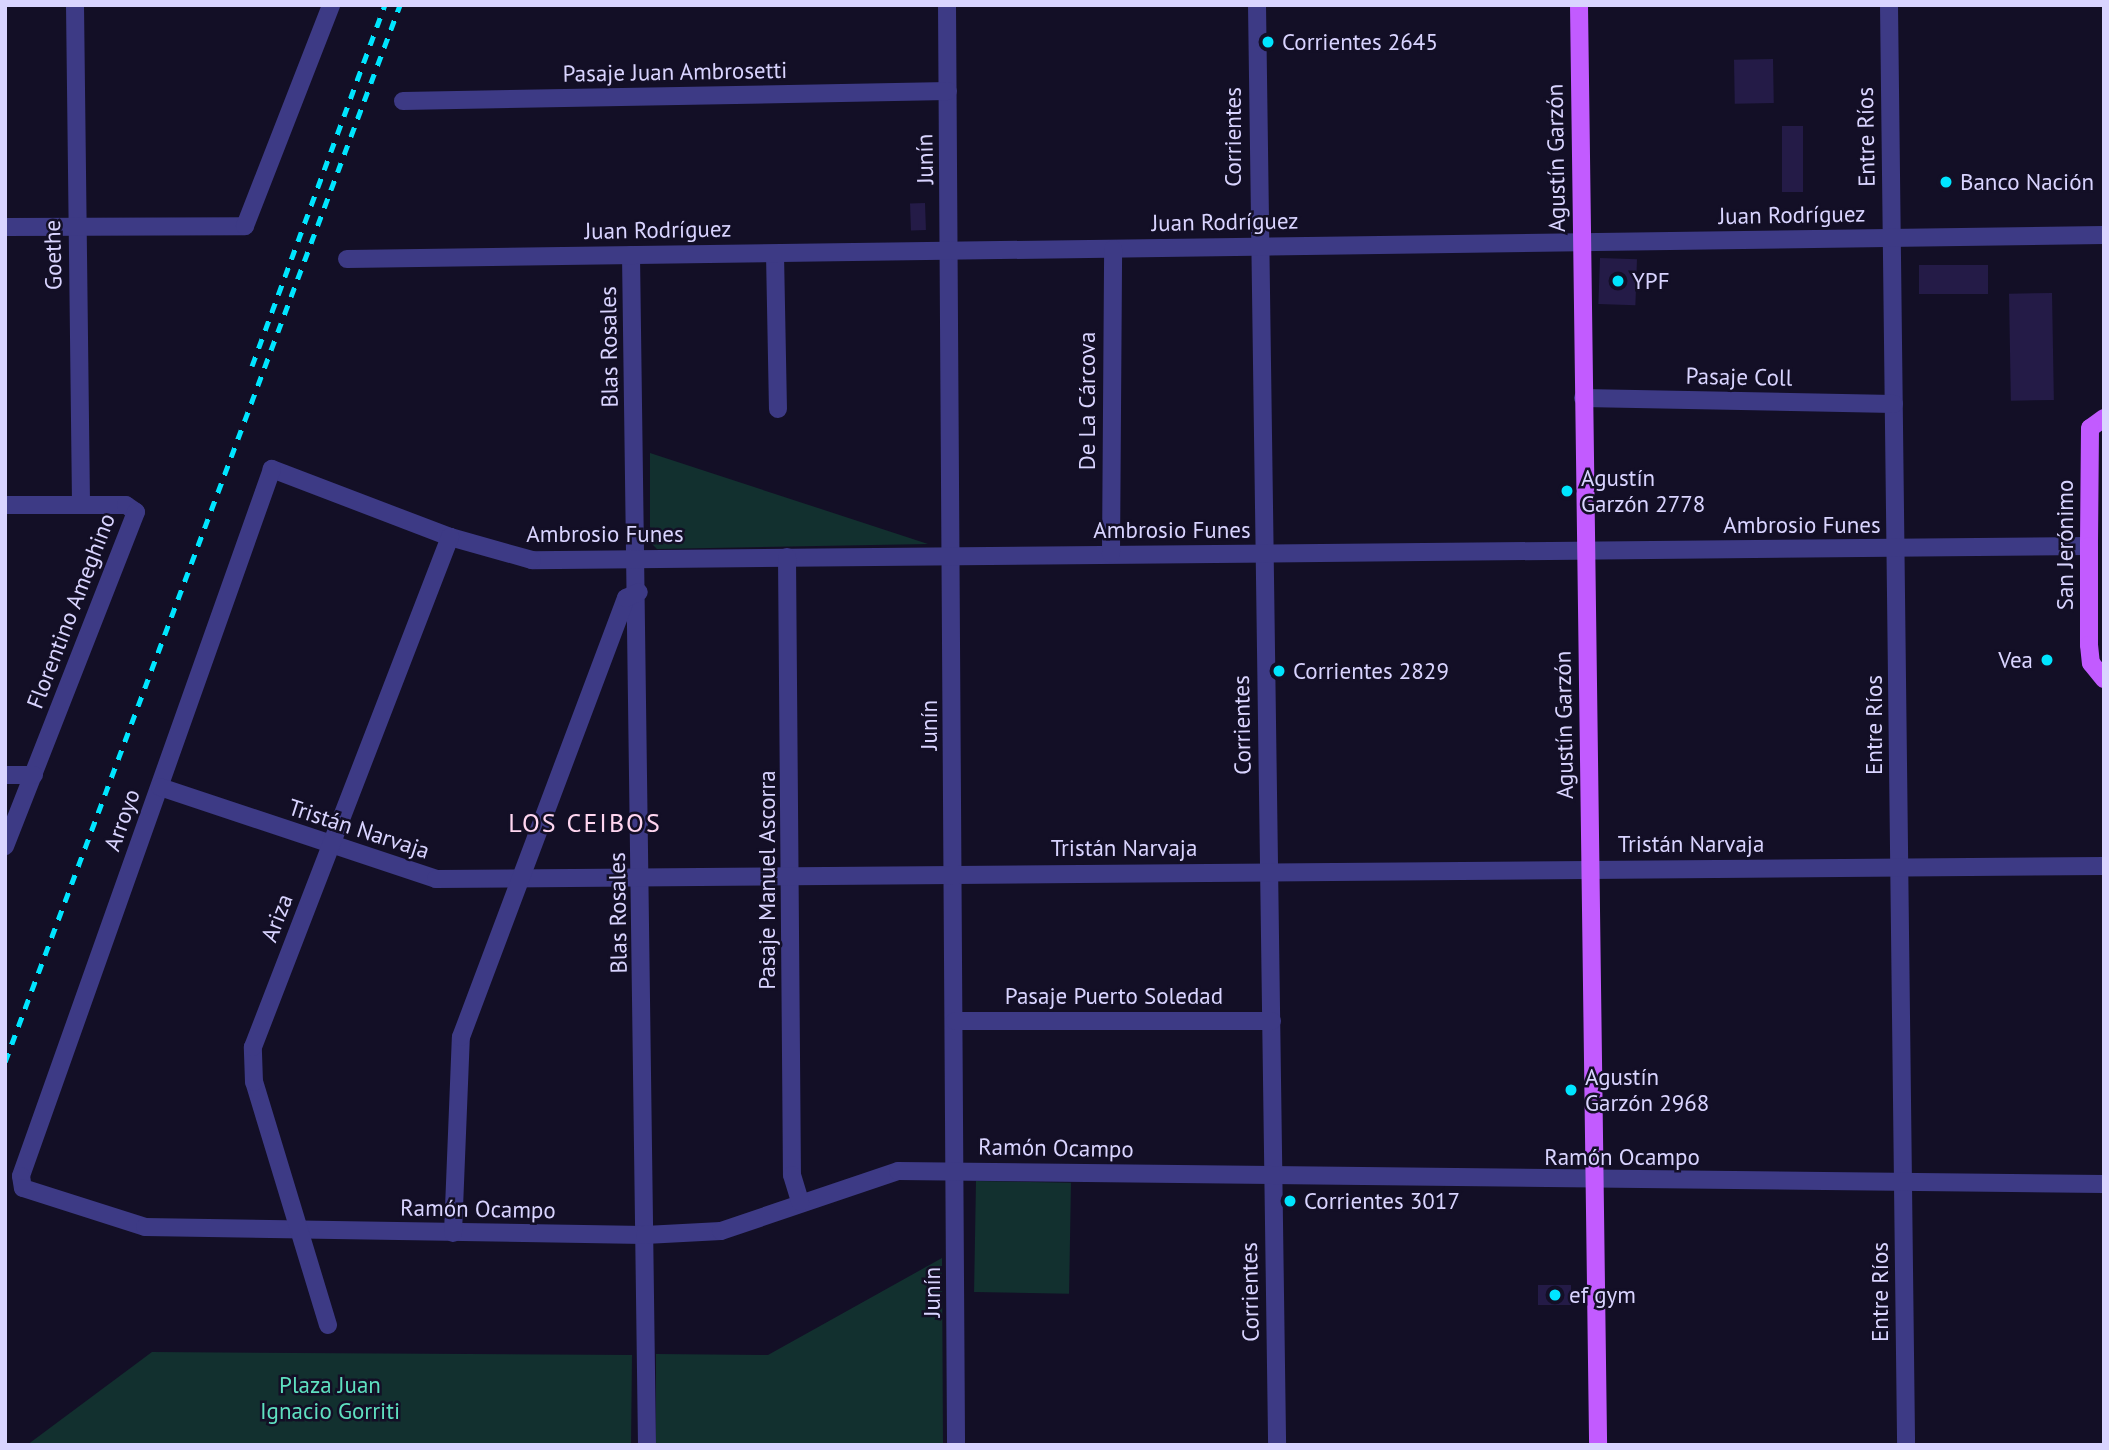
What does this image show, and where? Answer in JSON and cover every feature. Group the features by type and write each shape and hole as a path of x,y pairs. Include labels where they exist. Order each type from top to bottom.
{"main road":[{"name":"Agustín Garzón","path":"1579,5 1598,1445"},
{"name":"San Jerónimo","path":"2097,423 2089,546 2091,663 2104,679"}],"street":[{"name":"Goethe","path":"75,5 81,505"},
{"path":"5,227 246,226 331,5"},
{"name":"Junín","path":"947,5 951,251 957,1445"},
{"name":"Corrientes","path":"1256,5 1277,1445"},
{"name":"Entre Ríos","path":"1889,5 1898,549 1906,1445"},
{"name":"Pasaje Juan Ambrosetti","path":"403,101 948,91"},
{"name":"Juan Rodríguez","path":"347,259 2104,235"},
{"name":"De La Cárcova","path":"1111,554 1113,248"},
{"path":"775,254 778,409"},
{"name":"Blas Rosales","path":"631,255 639,559 647,1445"},
{"name":"Pasaje Coll","path":"1583,398 1894,404"},
{"name":"Ambrosio Funes","path":"272,468 511,559 1264,555 2089,546"},
{"name":"Arroyo","path":"23,1188 25,1157 160,787 272,468"},
{"path":"5,505 81,505"},
{"name":"Florentino Ameghino","path":"5,846 136,512 126,505 81,505"},
{"name":"Ariza","path":"328,1325 251,1064 331,846 450,537"},
{"name":"Pasaje Manuel Ascorra","path":"787,557 792,874 792,1175 800,1202"},
{"path":"453,1234 456,1056 518,879 626,598 639,592"},
{"path":"5,775 34,775"},
{"name":"Tristán Narvaja","path":"160,787 412,876 518,879 792,874 2104,866"},
{"name":"Pasaje Puerto Soledad","path":"955,1021 1272,1021"},
{"name":"Ramón Ocampo","path":"23,1188 118,1223 453,1234 645,1235 721,1231 883,1173 956,1170 1594,1181 2104,1184"}],"green space":[{"path":"650,453 928,544 657,549 650,542"},
{"path":"976,1181 1071,1183 1069,1294 974,1292"},
{"path":"942,1258 943,1445 656,1445 656,1354 768,1355"},
{"name":"Plaza Juan Ignacio Gorriti","path":"152,1352 632,1355 631,1445 27,1445"}],"building":[{"path":"1773,59 1774,103 1735,104 1734,60"},
{"path":"1782,126 1803,126 1803,192 1782,192"},
{"path":"925,203 926,230 911,231 910,204"},
{"name":"YPF","path":"1600,258 1637,259 1635,305 1598,304"},
{"path":"1919,265 1988,265 1988,294 1919,294"},
{"path":"2052,293 2054,400 2011,401 2009,294"},
{"name":"ef gym","path":"1538,1285 1571,1285 1571,1305 1538,1305"}],"railway":[{"path":"252,366 385,5"},
{"path":"5,1062 400,5"}],"place":[{"name":"Corrientes 2645","path":"1268,42"},
{"name":"Banco Nación","path":"1946,182"},
{"name":"YPF","path":"1618,281"},
{"name":"Agustín Garzón 2778","path":"1567,491"},
{"name":"Vea","path":"2047,660"},
{"name":"Corrientes 2829","path":"1279,671"},
{"name":"Agustín Garzón 2968","path":"1571,1090"},
{"name":"Corrientes 3017","path":"1290,1201"},
{"name":"ef gym","path":"1555,1295"}],"district":[{"name":"LOS CEIBOS","path":"585,823"}]}
